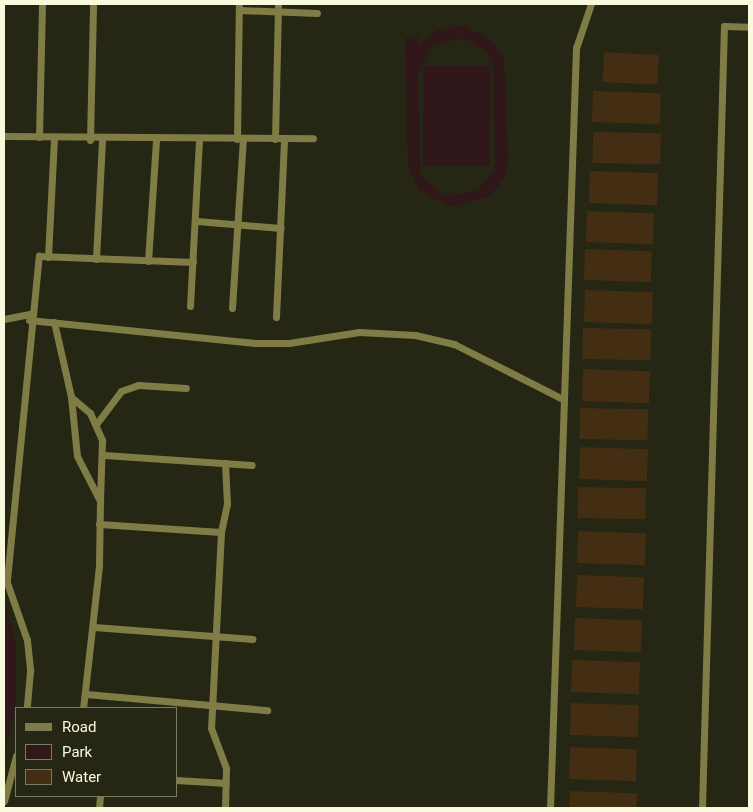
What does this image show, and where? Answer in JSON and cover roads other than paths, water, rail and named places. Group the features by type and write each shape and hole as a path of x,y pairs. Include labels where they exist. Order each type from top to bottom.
{"street":[{"path":"39,136 42,4"},
{"path":"90,140 93,4"},
{"path":"550,808 576,48 591,4"},
{"path":"232,308 241,224 239,7 278,7 317,13"},
{"path":"274,139 278,7"},
{"path":"702,808 724,26 749,27"},
{"path":"4,136 39,136 90,140 102,140 129,134 156,139 174,134 199,139 313,138"},
{"path":"48,257 54,138"},
{"path":"148,261 156,139"},
{"path":"190,306 197,221 199,139"},
{"path":"276,317 284,139"},
{"path":"96,259 102,140"},
{"path":"197,221 281,228"},
{"path":"27,707 27,640 5,577 30,317 39,256 193,262"},
{"path":"4,320 30,317 54,322 264,344 359,332 415,335 454,344 563,399"},
{"path":"54,322 71,397 77,456 100,501"},
{"path":"97,424 121,391 138,385 186,388"},
{"path":"71,397 97,424 104,455 94,627 83,707"},
{"path":"104,455 252,465"},
{"path":"224,808 226,783 224,759 211,728 221,532 227,492 225,463"},
{"path":"99,524 221,532"},
{"path":"94,627 253,639"},
{"path":"86,694 267,710"},
{"path":"4,801 15,760"},
{"path":"178,780 226,783"}],"water":[{"path":"604,52 659,55 657,85 602,82"},
{"path":"593,91 661,93 660,124 592,122"},
{"path":"593,132 661,133 660,164 592,163"},
{"path":"590,171 658,173 657,205 589,203"},
{"path":"587,211 654,213 653,244 586,242"},
{"path":"585,249 652,251 651,282 584,280"},
{"path":"585,290 653,292 652,324 584,322"},
{"path":"583,328 651,329 650,360 582,359"},
{"path":"583,369 650,371 649,403 582,401"},
{"path":"580,408 648,409 647,440 579,439"},
{"path":"580,447 648,449 647,481 579,479"},
{"path":"578,487 646,488 645,519 577,518"},
{"path":"578,531 646,533 645,565 577,563"},
{"path":"577,575 644,577 643,609 576,607"},
{"path":"575,618 642,620 641,652 574,650"},
{"path":"572,660 640,662 639,694 571,692"},
{"path":"571,703 639,705 638,737 570,735"},
{"path":"570,747 637,749 636,781 569,779"},
{"path":"570,791 637,793 636,808 569,808"}]}
